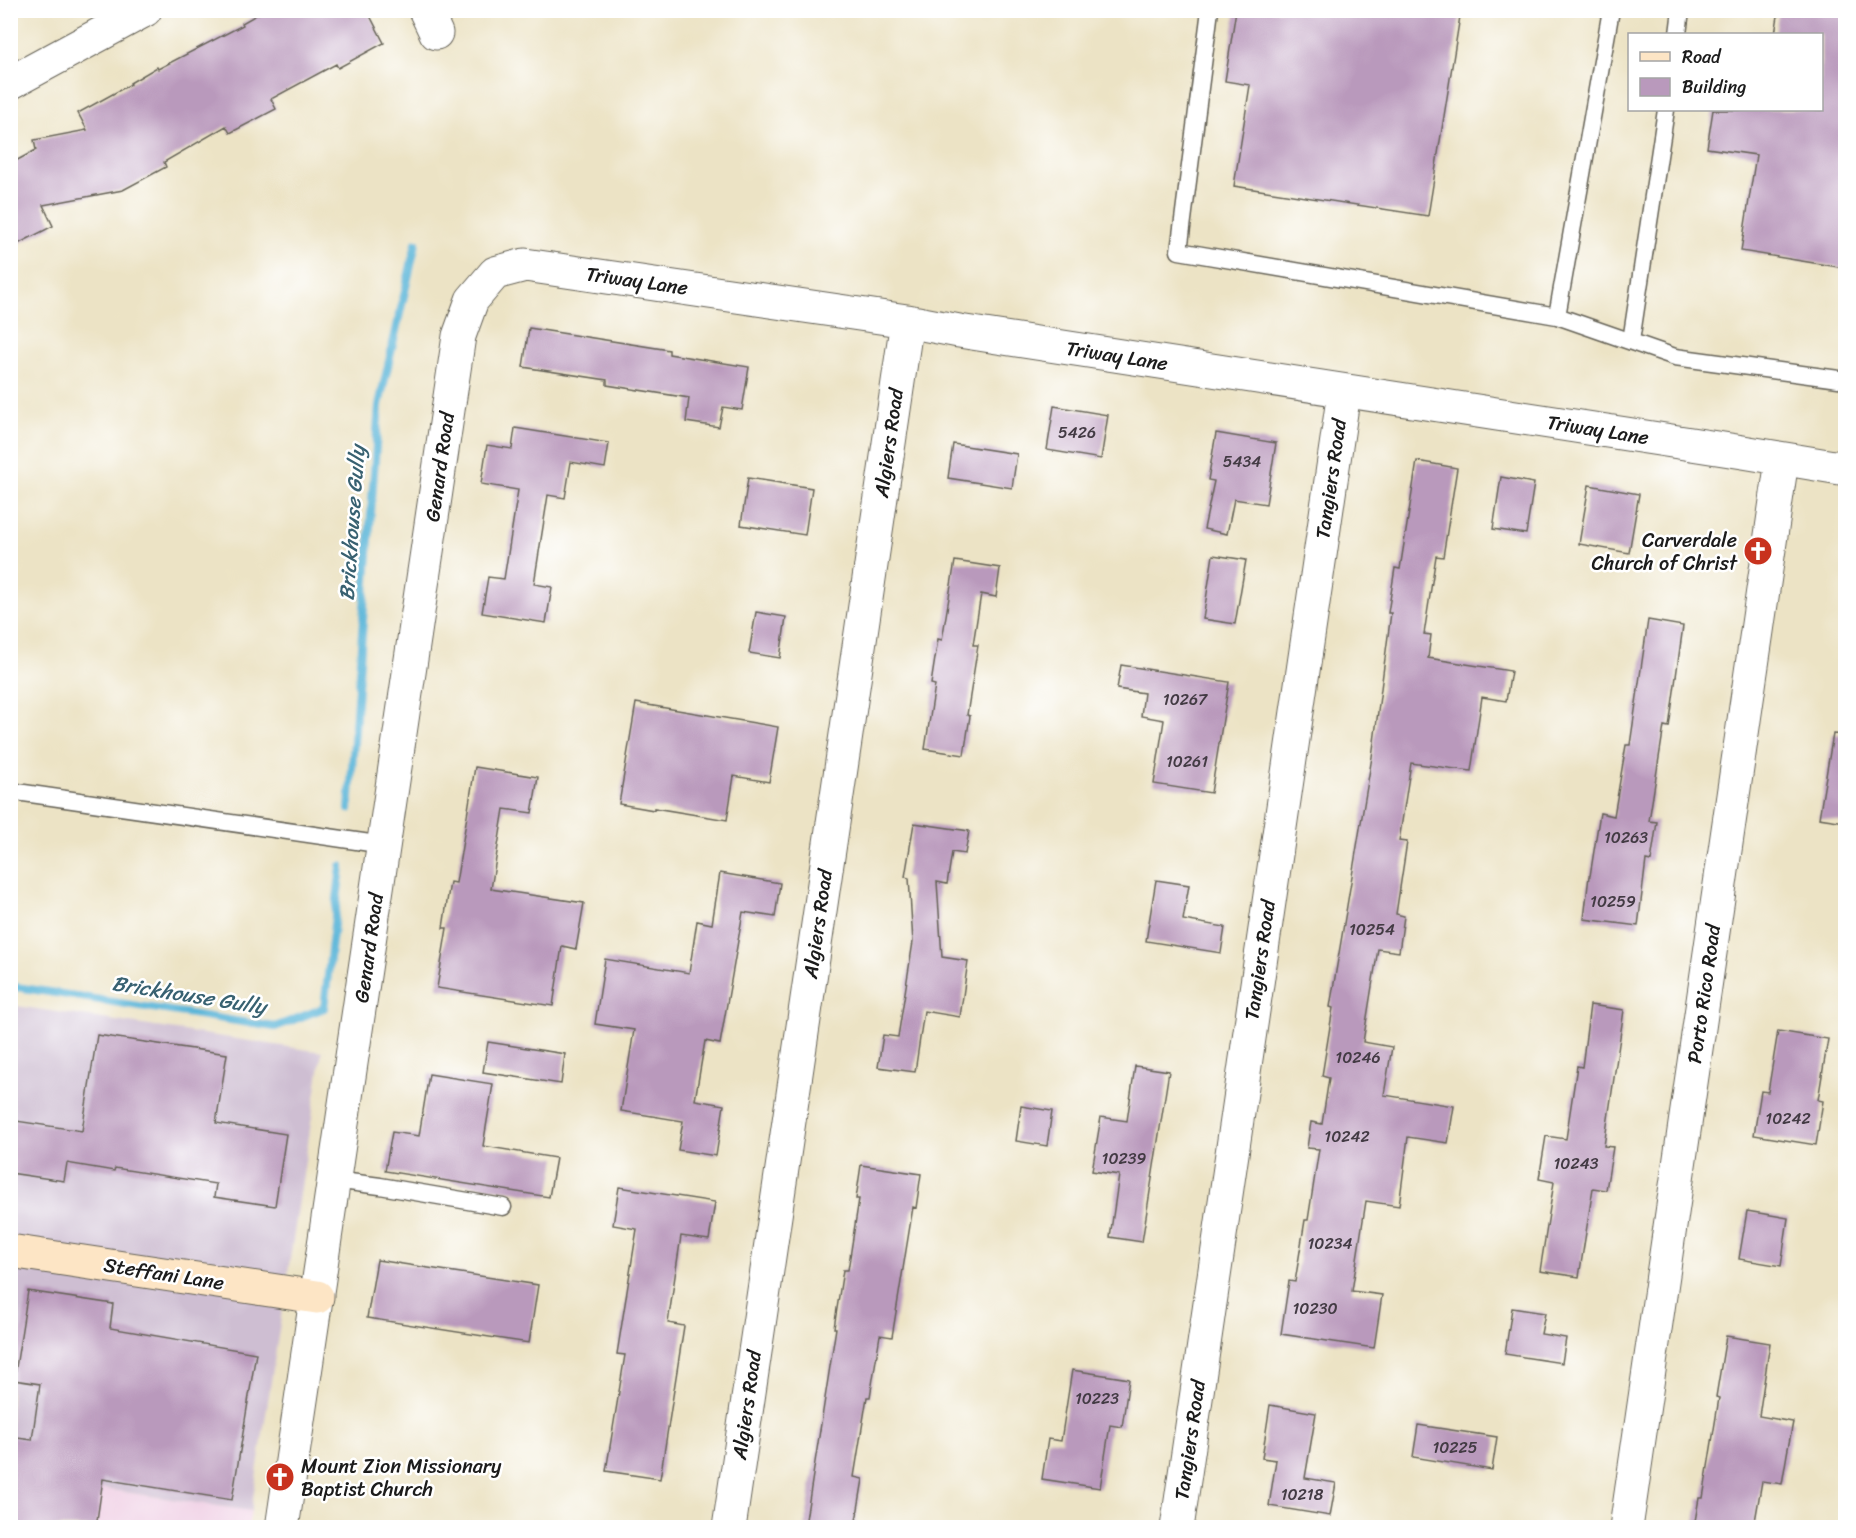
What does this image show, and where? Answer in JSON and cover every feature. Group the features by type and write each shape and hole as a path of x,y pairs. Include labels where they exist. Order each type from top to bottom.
{"street":[{"path":"10,83 145,10"},
{"name":"Triway Lane","path":"454,368 459,336 472,300 495,273 525,265 907,321 1344,392 1845,469"},
{"name":"Algiers Road","path":"729,1527 907,321"},
{"name":"Genard Road","path":"282,1527 454,368"},
{"name":"Tangiers Road","path":"1177,1527 1344,392"},
{"name":"Porto Rico Road","path":"1626,1527 1782,460"},
{"name":"Steffani Lane","path":"10,1251 317,1297"}],"lane":[{"path":"1210,10 1179,251 1557,316 1676,357 1845,380"},
{"path":"1557,316 1611,10"},
{"path":"1678,33 1681,10"},
{"path":"1630,342 1666,111"},
{"path":"10,791 384,845"},
{"path":"334,1180 503,1207"}],"shaded area":[{"path":"10,1005 322,1052 251,1511 11,1475"},
{"path":"10,1475 251,1511 248,1527 11,1527"}],"building":[{"path":"265,10 367,10 384,43 338,68 336,64 271,99 276,109 230,133 226,126 164,162 166,167 123,190 43,205 53,226 10,248 10,164 36,150 34,140 87,130 78,113 157,67 158,69 243,25 242,23"},
{"path":"1236,10 1461,10 1428,216 1234,186 1250,85 1225,81"},
{"path":"1779,10 1845,10 1845,268 1741,251 1756,155 1707,148 1713,111 1823,111 1823,33 1775,33"},
{"path":"529,328 669,350 669,354 749,367 742,410 723,407 719,427 686,422 689,398 607,385 607,380 523,367"},
{"path":"1054,406 1108,415 1101,459 1047,450"},
{"path":"515,428 609,443 605,468 571,462 565,498 548,495 534,584 552,587 546,623 482,613 488,577 504,579 518,490 481,484 487,445 512,449"},
{"path":"1216,433 1276,443 1266,504 1234,499 1227,534 1204,529 1214,481 1208,480"},
{"path":"953,444 1017,454 1012,488 948,478"},
{"path":"1417,461 1457,468 1443,557 1436,556 1424,634 1431,635 1428,658 1511,671 1506,701 1482,697 1471,771 1411,763 1399,841 1407,842 1396,914 1404,916 1399,952 1378,949 1363,1042 1392,1047 1384,1095 1454,1106 1448,1143 1408,1137 1399,1206 1366,1201 1352,1291 1382,1295 1374,1348 1281,1334 1289,1281 1295,1282 1305,1220 1308,1220 1319,1149 1307,1148 1311,1122 1322,1124 1329,1078 1322,1076 1333,1008 1330,1007 1372,757 1395,568 1400,569"},
{"path":"1501,477 1534,483 1526,534 1493,529"},
{"path":"748,478 812,488 805,535 741,525"},
{"path":"1589,485 1639,494 1629,553 1579,544"},
{"path":"1213,555 1246,560 1235,624 1203,619"},
{"path":"955,561 1000,568 996,597 981,594 973,645 978,645 967,715 970,716 964,755 925,749 935,685 931,684 938,639 942,640"},
{"path":"756,612 786,617 780,658 749,653"},
{"path":"1648,620 1683,626 1669,727 1664,726 1649,821 1657,822 1651,861 1646,860 1638,926 1584,919 1600,813 1614,816 1626,745 1630,745"},
{"path":"1121,665 1229,682 1211,793 1154,784 1164,720 1141,716 1144,693 1117,689"},
{"path":"636,703 778,727 769,782 734,776 727,820 619,804"},
{"path":"1833,734 1845,735 1845,822 1819,818"},
{"path":"475,767 538,777 532,813 504,809 491,889 584,903 576,949 562,946 553,1006 437,988 447,928 443,928 450,882 456,883"},
{"path":"914,823 969,831 965,854 952,852 947,884 937,882 942,957 968,961 960,1017 924,1011 915,1072 878,1067 883,1035 898,1037 913,942 909,878 905,877"},
{"path":"720,873 780,883 775,917 743,912 720,1044 705,1041 695,1100 724,1105 716,1156 678,1150 683,1121 621,1111 634,1030 595,1024 605,959 689,973 697,921 712,924"},
{"path":"1156,880 1189,885 1183,920 1225,927 1221,953 1146,941"},
{"path":"1590,1005 1624,1010 1604,1146 1613,1147 1606,1190 1593,1188 1579,1277 1540,1271 1554,1182 1539,1179 1546,1136 1566,1139 1577,1066 1582,1067"},
{"path":"1778,1031 1828,1039 1818,1100 1823,1101 1816,1145 1754,1135 1761,1091 1768,1092"},
{"path":"97,1035 227,1054 216,1123 286,1134 275,1206 214,1197 216,1184 115,1168 114,1171 67,1163 64,1181 10,1173 10,1120 82,1131"},
{"path":"488,1042 565,1054 561,1084 483,1072"},
{"path":"1135,1066 1169,1071 1142,1242 1110,1237 1119,1175 1092,1171 1101,1117 1127,1121"},
{"path":"429,1074 493,1084 483,1146 556,1158 549,1197 385,1171 392,1132 419,1136"},
{"path":"1021,1106 1052,1111 1047,1146 1016,1141"},
{"path":"861,1165 921,1174 916,1208 913,1207 892,1337 880,1335 870,1397 867,1397 854,1477 863,1479 855,1527 805,1526 843,1270 848,1270 859,1199 856,1199"},
{"path":"619,1187 715,1202 709,1240 681,1236 668,1323 684,1326 660,1479 606,1471 625,1355 617,1354 637,1229 613,1225"},
{"path":"1747,1211 1788,1218 1781,1266 1739,1259"},
{"path":"377,1260 538,1285 529,1343 367,1318"},
{"path":"28,1291 113,1304 110,1328 256,1353 232,1500 103,1479 96,1527 10,1527 10,1437 32,1440 40,1384 14,1380"},
{"path":"1512,1308 1545,1313 1541,1334 1566,1338 1562,1363 1505,1354"},
{"path":"1726,1336 1770,1343 1759,1416 1793,1422 1782,1484 1762,1481 1754,1527 1694,1527 1699,1498 1703,1498"},
{"path":"1072,1370 1129,1379 1122,1427 1110,1425 1100,1488 1042,1479 1048,1439 1061,1441"},
{"path":"1270,1405 1316,1413 1305,1478 1336,1483 1330,1516 1269,1506 1276,1460 1262,1458"},
{"path":"1418,1425 1497,1437 1492,1470 1413,1457"}],"waterway":[{"name":"Brickhouse Gully","path":"349,809 379,405 416,243"},
{"name":"Brickhouse Gully","path":"10,986 275,1027 324,1008 341,866"}],"place":[{"name":"Carverdale Church of Christ","path":"1758,551"},
{"name":"Mount Zion Missionary Baptist Church","path":"280,1477"}]}
